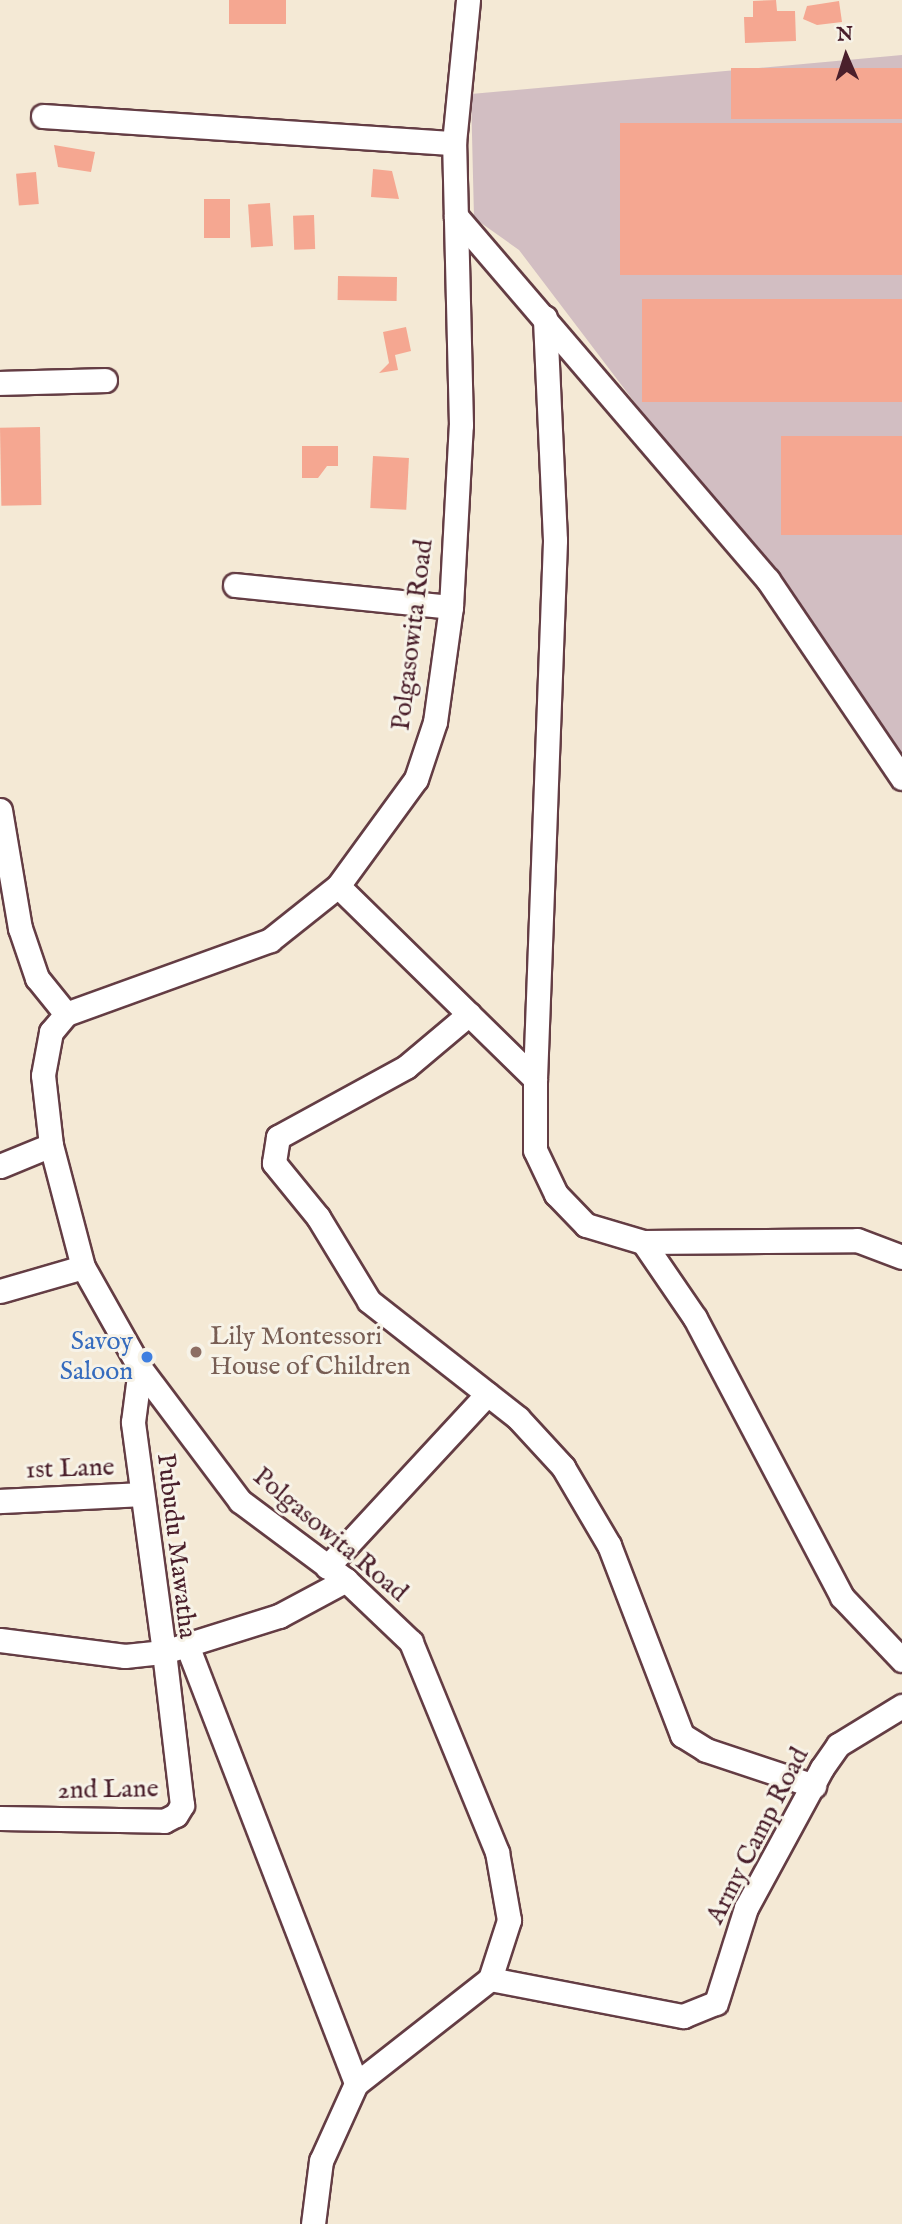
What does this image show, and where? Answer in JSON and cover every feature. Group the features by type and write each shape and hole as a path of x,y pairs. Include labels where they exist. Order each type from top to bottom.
{"street":[{"name":"Polgasowita Road","path":"468,0 454,143 461,425 450,607 435,722 416,779 338,886 270,940 66,1014 51,1032 43,1075 51,1145 83,1267 140,1368 240,1501 346,1580 411,1642 478,1798 497,1852 509,1920 490,1979"},
{"path":"43,116 454,143"},
{"path":"456,216 768,580 902,778"},
{"path":"545,317 555,540 535,1150 556,1195 586,1225 643,1242 858,1240 902,1257"},
{"path":"0,383 105,380"},
{"path":"235,585 450,607"},
{"path":"0,810 20,928 37,978 66,1014"},
{"path":"338,886 536,1079"},
{"path":"469,1014 406,1067 278,1137 273,1151 274,1163 318,1217 369,1301 487,1394 564,1467 609,1545 682,1735 706,1750 814,1786"},
{"path":"0,1166 51,1145"},
{"path":"643,1242 695,1318 842,1597 902,1660"},
{"path":"0,1292 83,1267"},
{"name":"Pubudu Mawatha","path":"0,1640 125,1656 164,1652 133,1422 140,1368"},
{"path":"327,1567 487,1394"},
{"name":"1st Lane","path":"0,1500 142,1494"},
{"path":"164,1652 279,1616 346,1580"},
{"path":"187,1645 356,2084"},
{"name":"2nd Lane","path":"0,1818 164,1821 176,1815 182,1805 164,1652"},
{"name":"Army Camp Road","path":"490,1979 633,2009 701,2013 716,2003 746,1908 838,1745 902,1706"},
{"path":"313,2224 321,2161 356,2084 490,1979"}],"shaded area":[{"path":"902,55 902,774 824,652 519,250 474,218 471,94"}],"building":[{"path":"229,0 286,0 286,24 229,24"},
{"path":"776,0 777,11 795,11 796,41 745,43 744,17 753,17 753,1"},
{"path":"839,1 842,22 817,25 803,19 807,6"},
{"path":"731,68 902,68 902,119 731,119"},
{"path":"620,123 902,123 902,275 620,275"},
{"path":"54,145 95,152 91,172 58,167"},
{"path":"373,169 392,171 399,199 371,197"},
{"path":"36,172 39,204 19,206 16,174"},
{"path":"204,199 230,199 230,238 204,238"},
{"path":"270,203 273,246 251,247 248,205"},
{"path":"314,215 315,249 294,250 293,216"},
{"path":"338,276 397,277 397,301 338,300"},
{"path":"642,299 902,299 902,402 642,402"},
{"path":"406,327 411,351 395,355 398,370 379,373 389,363 383,332"},
{"path":"40,427 41,505 1,506 0,428"},
{"path":"781,436 902,436 902,535 781,535"},
{"path":"302,446 338,446 338,466 327,466 318,478 302,478"},
{"path":"373,456 409,458 406,510 370,508"}],"place":[{"name":"Lily Montessori House of Children","path":"196,1352"},
{"name":"Savoy Saloon","path":"147,1357"}]}
